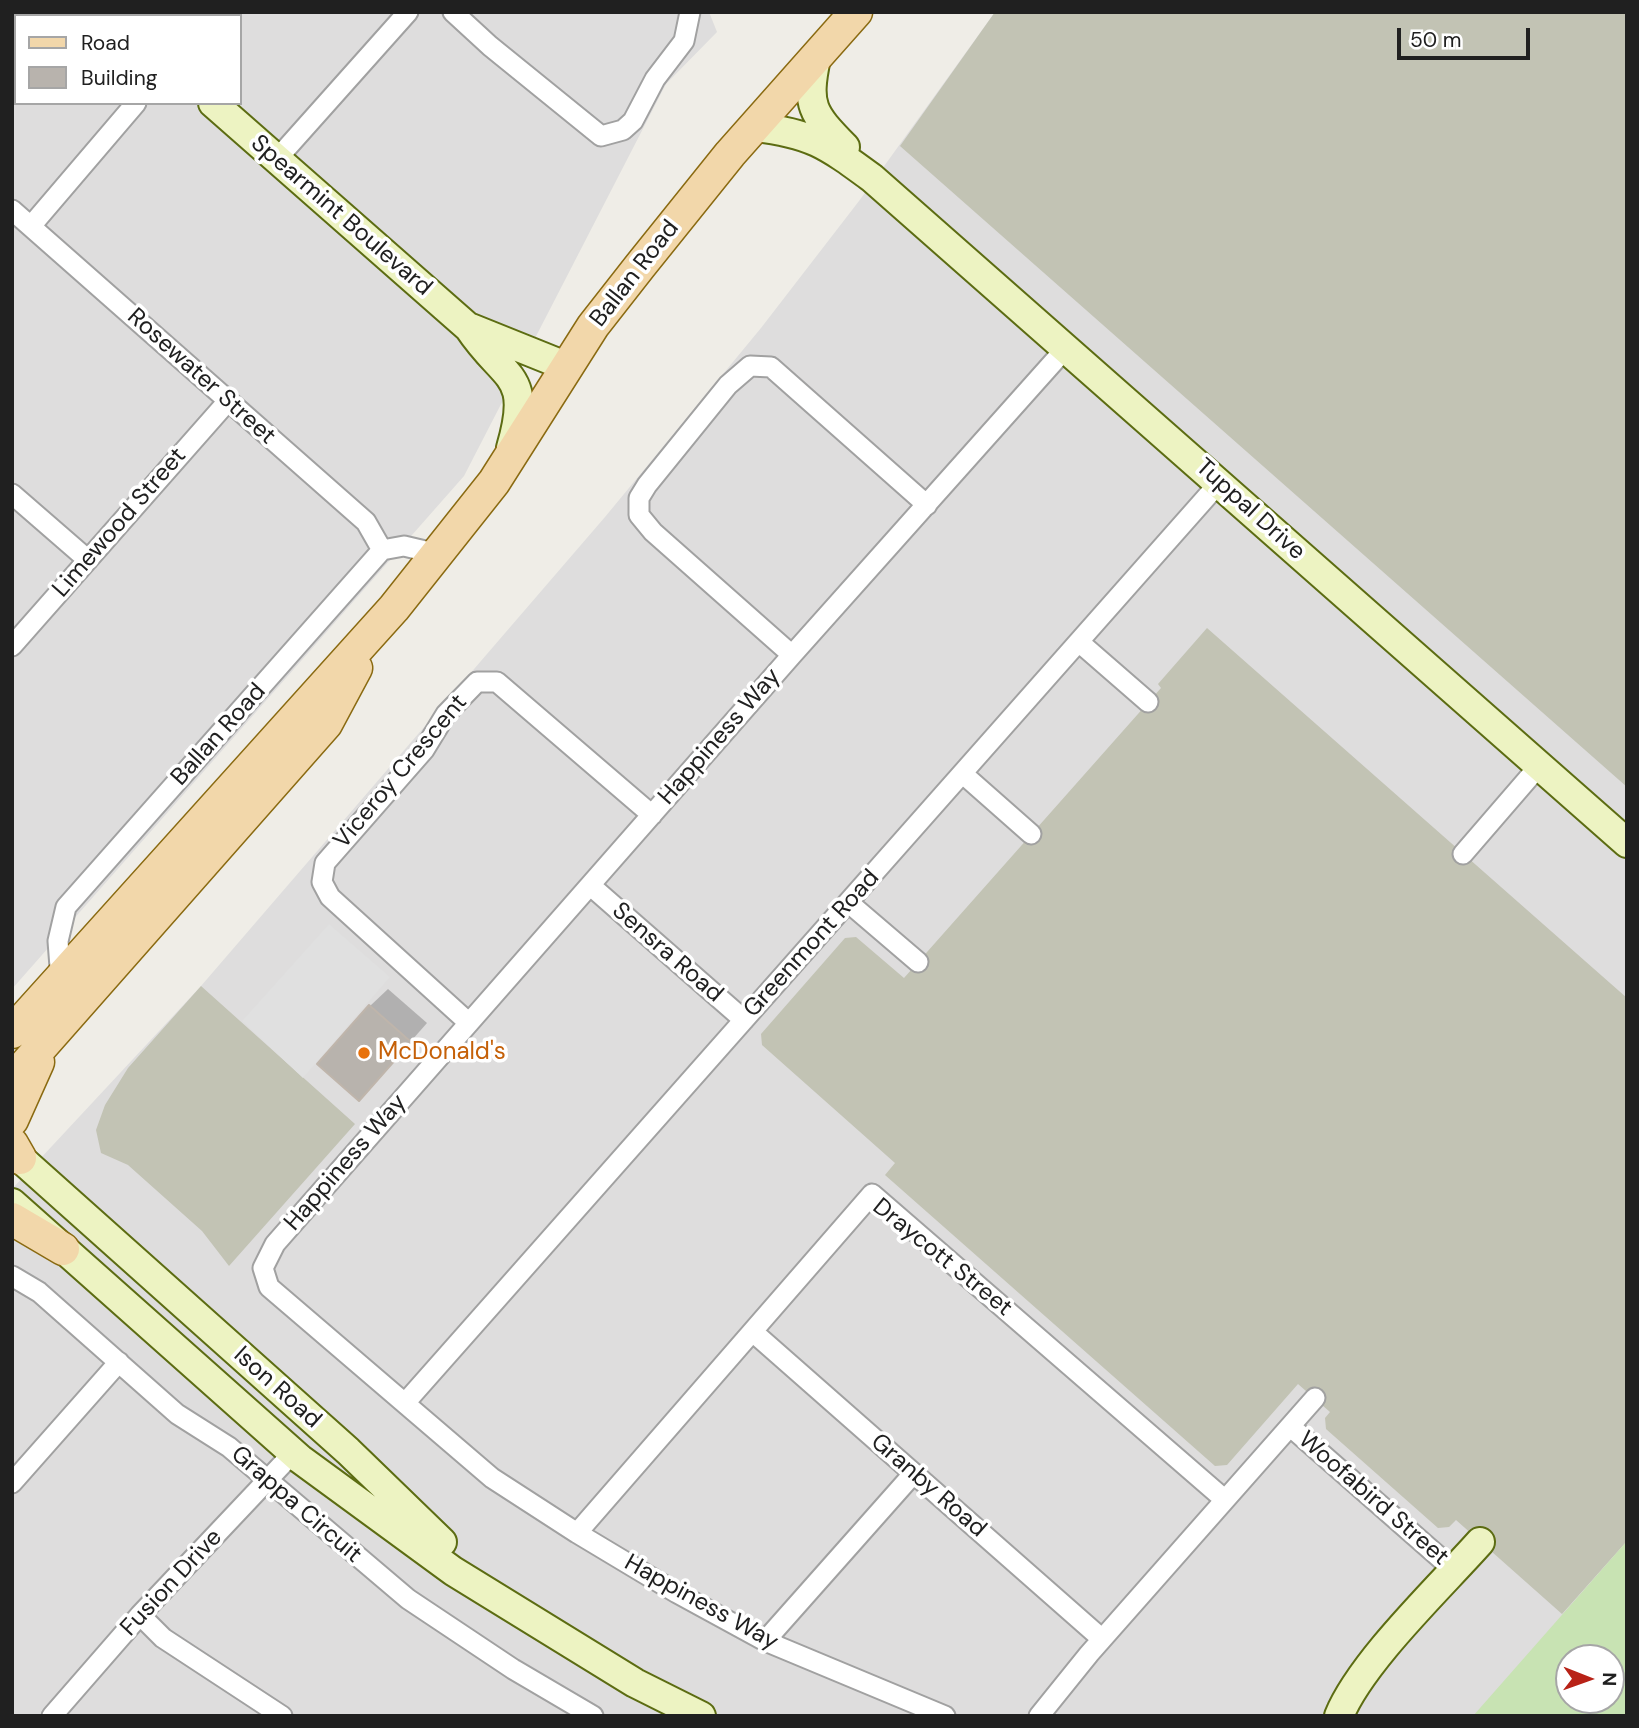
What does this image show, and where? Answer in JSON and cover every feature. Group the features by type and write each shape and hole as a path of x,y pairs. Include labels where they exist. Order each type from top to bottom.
{"main road":[{"name":"Ballan Road","path":"12,1032 369,637 438,554 506,463 593,326 755,127 856,12"},
{"name":"Ballan Road","path":"12,1080 326,724 346,691 369,637"},
{"path":"12,1120 54,1033"},
{"path":"12,1219 62,1249"}],"street":[{"path":"276,160 408,12"},
{"path":"453,12 595,134 612,135 632,121 654,79 684,41 690,12"},
{"name":"Tuppal Drive","path":"816,58 811,93 816,117 872,178 1627,843"},
{"path":"31,226 134,105"},
{"name":"Spearmint Boulevard","path":"215,105 468,328 479,344 509,374 519,390 521,402 506,463"},
{"name":"Tuppal Drive","path":"755,127 794,131 821,143 872,178"},
{"name":"Rosewater Street","path":"12,210 366,522 382,550"},
{"name":"Spearmint Boulevard","path":"468,328 568,367"},
{"name":"Happiness Way","path":"945,1716 765,1641 677,1593 492,1478 269,1287 263,1268 275,1244 792,655 1066,348"},
{"path":"792,655 653,532 639,515 639,498 647,485 728,385 750,366 771,367 927,505"},
{"name":"Limewood Street","path":"12,646 228,401"},
{"name":"Greenmont Road","path":"404,1403 1219,483"},
{"path":"12,494 88,560"},
{"path":"382,550 404,546 438,554"},
{"name":"Ballan Road","path":"61,980 58,941 66,907 382,550"},
{"path":"1079,642 1147,702"},
{"name":"Viceroy Crescent","path":"468,1023 331,897 322,882 325,863 424,750 446,714 477,682 497,682 652,815"},
{"path":"1463,854 1539,766"},
{"path":"962,774 1031,835"},
{"name":"Sensra Road","path":"591,886 744,1020"},
{"path":"849,903 918,962"},
{"name":"Ison Road","path":"15,1151 301,1409 415,1519 540,1625"},
{"name":"Draycott Street","path":"577,1533 872,1194 1224,1499"},
{"name":"Ison Road","path":"12,1203 293,1453 453,1571 635,1683 701,1716"},
{"name":"Grappa Circuit","path":"12,1276 39,1292 177,1415 218,1438 408,1599 513,1669 593,1716"},
{"name":"Granby Road","path":"753,1332 1102,1639"},
{"path":"12,1483 118,1362"},
{"path":"1039,1716 1102,1639 1315,1398"},
{"path":"293,1453 306,1431 301,1409"},
{"name":"Woofabird Street","path":"1291,1427 1455,1571"},
{"name":"Fusion Drive","path":"52,1716 141,1615 293,1453"},
{"path":"765,1641 914,1473"},
{"path":"1339,1716 1346,1698 1398,1633 1480,1542"},
{"path":"141,1615 163,1638 282,1716"}],"shaded area":[{"path":"12,12 709,12 717,32 666,84 464,476 12,989"},
{"path":"995,12 1627,12 1627,1716 12,1716 12,1189 201,986 605,517 761,328 859,201"},
{"path":"995,12 1627,12 1627,787 900,146"},
{"path":"1207,628 1627,998 1627,1541 1562,1614 1456,1520 1449,1527 1438,1528 1326,1429 1325,1418 1330,1412 1298,1384 1227,1465 1215,1466 885,1175 895,1163 762,1045 761,1034 845,938 856,937 904,978 1161,688 1158,684"},
{"path":"329,924 390,977 303,1078 242,1021"},
{"path":"201,986 355,1124 229,1266 202,1231 128,1165 101,1153 96,1130 105,1105 128,1068"}],"green space":[{"path":"1627,1541 1627,1716 1473,1716"}],"building":[{"name":"McDonald's","path":"369,1005 411,1042 359,1101 317,1064"}],"place":[{"name":"McDonald's","path":"364,1053"}]}
